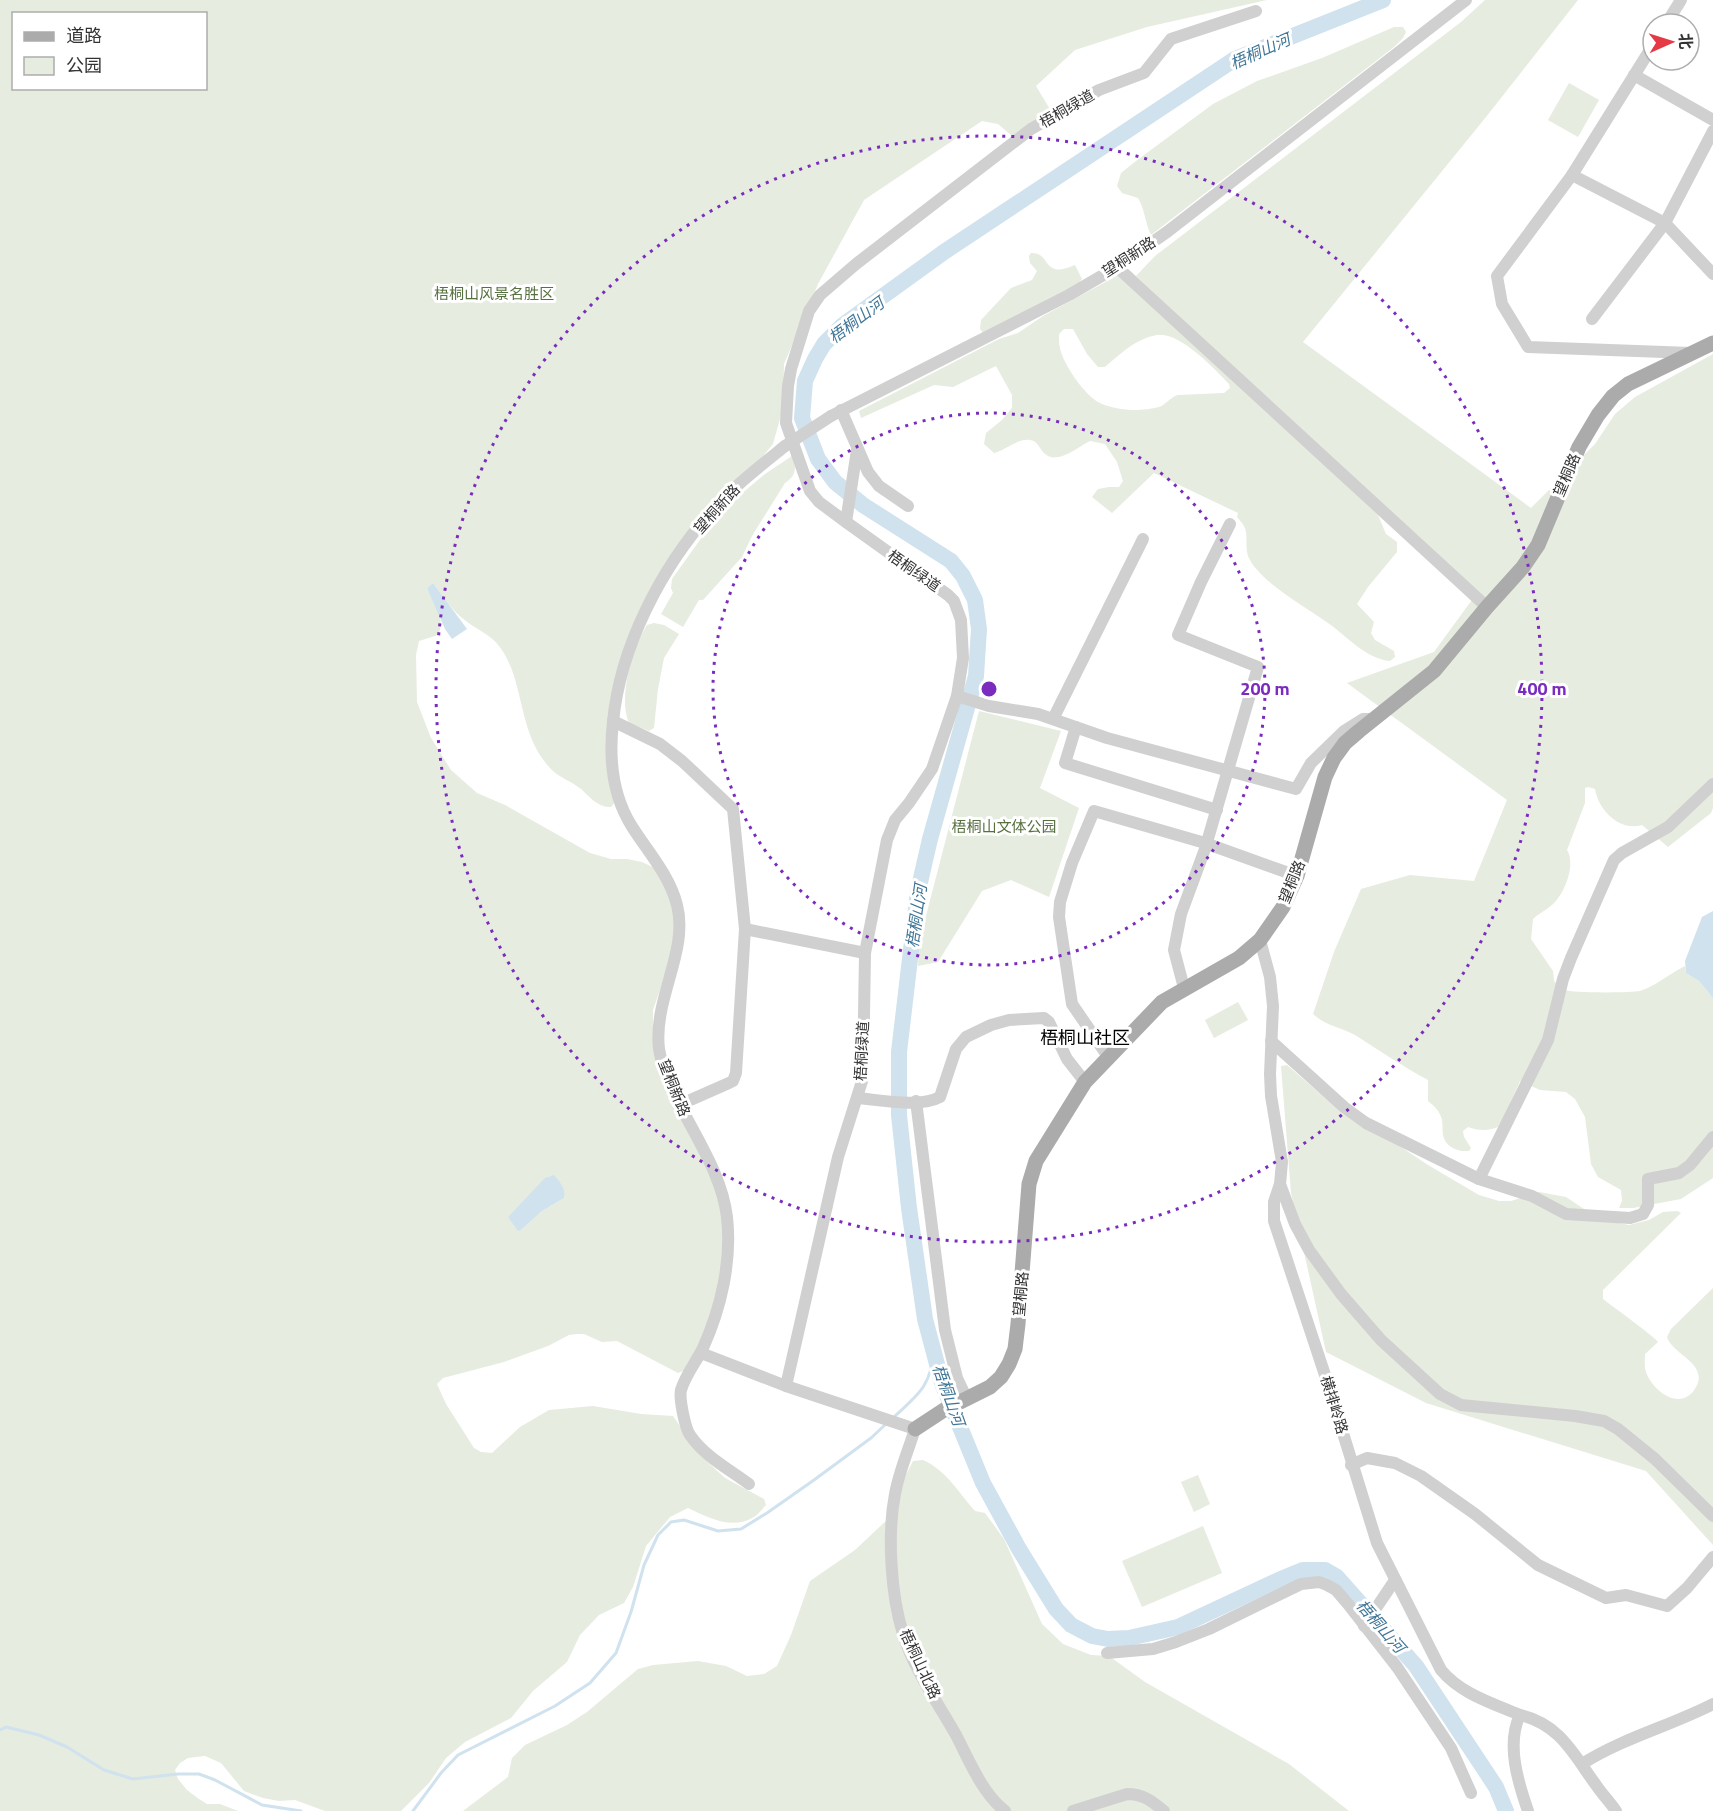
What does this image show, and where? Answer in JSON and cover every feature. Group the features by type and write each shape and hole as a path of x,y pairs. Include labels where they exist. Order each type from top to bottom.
{"main road":[{"name":"望桐路","path":"910,1427 990,1387 1001,1377 1009,1364 1015,1349 1018,1324 1029,1184 1036,1161 1085,1082 1162,1002 1239,958 1260,940 1283,907 1297,876 1325,777 1345,742 1434,671 1523,567 1539,545 1579,447 1598,414 1613,396 1628,384 1713,342"}],"street":[{"name":"望桐新路","path":"748,1484 707,1454 688,1433 680,1392 710,1332 725,1278 729,1242 726,1214 715,1173 679,1105 662,1063 659,1027 662,1001 680,934 677,904 663,872 630,823 619,802 614,782 611,751 613,721 628,655 642,618 664,576 710,512 785,446 836,413 1069,295 1117,267 1177,225 1466,0"},
{"name":"梧桐绿道","path":"786,1386 838,1157 862,1078 865,953 887,840 895,820 909,804 932,769 959,697 963,658 961,620 954,601 847,517 819,502 810,491 786,423 788,386 801,333 809,311 820,295 856,264 1031,129 1099,90 1144,73 1171,39 1256,11"},
{"path":"1641,64 1572,175 1497,276 1502,304 1528,347 1692,354"},
{"path":"1634,75 1713,120"},
{"path":"1592,318 1665,223 1713,131"},
{"path":"1572,175 1665,223 1713,274"},
{"path":"1117,267 1487,607"},
{"path":"836,413 856,455 868,472 879,486 908,506"},
{"path":"847,517 856,455"},
{"path":"1184,988 1174,950 1181,914 1207,844 1258,667 1179,635 1201,582 1230,524"},
{"path":"1053,719 1143,539"},
{"path":"959,697 989,706 1038,714 1107,738 1296,789 1311,763 1344,731 1363,718 1372,719"},
{"path":"613,721 660,744 682,761 733,809 745,929 736,1073 733,1081 679,1105"},
{"path":"1076,727 1065,763 1217,810"},
{"path":"1479,1179 1548,1040 1563,979 1614,860 1622,853 1668,827 1713,784"},
{"path":"1110,1058 1072,1004 1059,917 1060,902 1072,863 1094,811 1207,844 1297,876"},
{"path":"745,929 865,953"},
{"name":"横排岭路","path":"1260,940 1270,977 1272,997 1271,1096 1282,1162 1280,1185 1274,1202 1274,1221 1377,1543 1441,1670 1450,1681 1479,1698 1536,1719 1553,1730 1571,1748 1616,1811"},
{"path":"857,1098 886,1101 933,1101 940,1097 956,1049 966,1037 991,1025 1010,1020 1044,1018 1049,1022 1067,1059 1085,1082"},
{"path":"1271,1041 1344,1107 1366,1123 1479,1179 1532,1196 1566,1214 1630,1218 1643,1214 1648,1205 1648,1179 1679,1173 1690,1165 1713,1137"},
{"path":"913,1102 945,1330 957,1378 967,1399"},
{"path":"1280,1185 1295,1224 1309,1250 1341,1294 1382,1340 1440,1394 1461,1405 1604,1421 1618,1429 1655,1459 1713,1516"},
{"path":"701,1353 786,1386 910,1427"},
{"name":"梧桐山北路","path":"910,1427 895,1496 891,1540 896,1605 904,1636 919,1670 984,1786 1005,1811"},
{"path":"1351,1465 1367,1458 1395,1463 1421,1476 1475,1514 1538,1565 1606,1598 1626,1595 1667,1606 1688,1588 1713,1557"},
{"path":"1364,1626 1395,1580"},
{"path":"1107,1653 1153,1649 1176,1642 1209,1629 1301,1584 1310,1582 1327,1585 1336,1590 1397,1667 1451,1748 1471,1793"},
{"path":"1582,1764 1612,1746 1694,1714 1713,1704"},
{"path":"1520,1715 1515,1725 1513,1742 1521,1790 1528,1811"},
{"path":"1073,1811 1127,1794 1146,1797 1164,1811"}],"green space":[{"name":"梧桐山风景名胜区","path":"0,0 1267,0 1147,27 1075,50 1036,86 1051,111 1012,136 998,124 982,121 864,200 818,284 784,364 783,408 773,444 758,462 693,525 630,635 609,727 615,802 611,807 598,804 550,768 539,754 531,738 514,675 499,646 456,613 433,583 427,588 441,623 438,635 419,641 416,655 417,702 431,738 451,770 477,793 505,805 590,853 611,859 642,862 659,870 672,891 679,934 653,1010 653,1035 722,1202 724,1261 708,1326 686,1370 678,1373 617,1341 602,1342 584,1334 577,1334 569,1335 548,1346 504,1362 443,1378 437,1384 446,1404 474,1448 481,1452 492,1453 520,1427 549,1410 593,1406 641,1414 673,1416 700,1455 725,1478 764,1499 766,1505 754,1517 736,1523 719,1521 688,1508 670,1517 646,1546 633,1587 624,1603 599,1615 580,1635 567,1662 533,1691 511,1718 465,1742 446,1758 429,1783 401,1811 325,1811 295,1800 279,1801 263,1798 244,1791 221,1763 205,1756 188,1758 180,1763 175,1770 178,1779 187,1790 207,1804 220,1804 238,1811 0,1811","holes":["550,1176 564,1198 542,1211 521,1230 508,1217"]},
{"path":"1485,0 1578,0 1303,342 1531,508 1595,444 1615,414 1635,397 1713,354 1713,808 1711,813 1668,847 1642,825 1625,825 1618,822 1600,804 1595,789 1585,788 1585,803 1567,850 1570,863 1568,878 1557,899 1533,919 1531,939 1553,971 1554,981 1565,990 1578,992 1640,991 1685,966 1686,973 1699,981 1713,998 1713,1178 1681,1199 1633,1208 1619,1208 1622,1201 1621,1190 1598,1177 1591,1164 1585,1117 1575,1099 1566,1092 1540,1090 1520,1081 1500,1126 1484,1130 1468,1127 1463,1131 1471,1148 1469,1151 1456,1150 1446,1143 1441,1117 1428,1101 1428,1080 1355,1035 1328,1024 1313,1014 1334,952 1361,889 1410,875 1474,881 1507,800 1347,683 1434,652 1477,593 1136,276 1155,256 1461,22"},
{"path":"1394,27 1403,27 1406,32 1394,47 1151,235 1138,198 1122,193 1117,186 1121,173 1213,104 1257,81 1322,58"},
{"path":"1569,83 1599,100 1578,137 1548,120"},
{"path":"1031,253 1043,257 1055,269 1075,265 1082,279 1078,284 985,335 980,329 981,320 1011,288 1032,280 1037,271 1030,263"},
{"path":"1120,274 1378,515 1386,534 1397,542 1397,552 1357,604 1374,622 1371,633 1375,640 1394,651 1395,657 1390,661 1365,652 1262,575 1248,556 1246,531 1237,517 1238,513 1154,473 1112,513 1092,497 1098,489 1119,487 1123,481 1117,462 1105,444 1090,441 1060,457 1054,457 1043,452 1038,444 1025,440 994,453 984,444 986,433 1012,408 1012,395 996,366 953,387 934,385 861,418 859,411 999,339 1018,333 1043,316","holes":["1064,329 1073,329 1087,354 1098,367 1105,367 1129,347 1143,339 1166,335 1196,352 1229,384 1230,388 1224,393 1178,395 1152,409 1129,410 1107,406 1088,394 1070,371 1062,355 1059,334"]},
{"path":"792,456 795,464 793,475 785,483 752,536 742,557 703,600 699,600 683,627 661,614 673,593 672,579 720,512 765,474"},
{"path":"654,623 664,625 679,634 664,658 654,728 649,731 629,723 625,700 628,673 636,647 647,625"},
{"name":"梧桐山文体公园","path":"979,711 1061,731 1040,788 1079,808 1049,897 1011,880 982,891 938,962 918,966 919,943"},
{"path":"1238,1002 1248,1020 1214,1038 1205,1020"},
{"path":"1287,1065 1324,1097 1371,1132 1386,1137 1479,1195 1499,1201 1511,1201 1539,1192 1566,1197 1599,1219 1629,1225 1649,1220 1663,1212 1681,1213 1603,1290 1603,1299 1658,1342 1645,1354 1646,1372 1662,1393 1677,1399 1685,1398 1691,1393 1699,1377 1693,1365 1675,1349 1667,1337 1671,1329 1713,1288 1713,1545 1646,1471 1426,1403 1326,1352 1291,1193 1281,1066"},
{"path":"923,1460 952,1482 975,1511 985,1513 1004,1539 1042,1624 1063,1644 1091,1655 1109,1656 1145,1682 1289,1764 1349,1811 463,1811 508,1777 512,1758 525,1745 567,1725 587,1712 638,1669 653,1665 698,1661 726,1666 747,1676 764,1674 777,1666 791,1635 810,1581 855,1550 889,1518 913,1461"},
{"path":"1198,1475 1210,1504 1194,1512 1181,1482"},
{"path":"1203,1526 1222,1573 1142,1607 1122,1561"}],"water":[{"path":"433,583 467,629 452,639 445,629 427,588"},
{"path":"1713,911 1713,998 1699,981 1686,973 1685,961 1702,917"},
{"path":"554,1175 563,1189 564,1198 542,1211 518,1231 508,1217 545,1178"}],"waterway":[{"name":"梧桐山河","path":"1383,0 1235,59 944,252 843,325 824,344 805,381 802,418 818,459 835,482 863,505 951,561 963,576 975,600 979,629 976,676 930,839 918,891 899,1052 899,1115 909,1208 925,1319 942,1383 983,1483 1019,1549 1056,1609 1071,1625 1092,1636 1108,1639 1129,1638 1178,1627 1303,1570 1325,1570 1337,1577 1416,1666 1496,1787 1506,1811"},
{"path":"894,1417 927,1381 934,1350"},
{"path":"413,1811 441,1773 458,1755 555,1706 590,1683 616,1653 631,1612 644,1565 658,1535 671,1522 684,1520 718,1531 741,1529 814,1480 871,1438 887,1423"},
{"path":"0,1730 6,1727 39,1735 67,1747 104,1770 133,1779 199,1774 262,1805 301,1811"}],"district":[{"name":"梧桐山社区","path":"1085,1038"}]}
